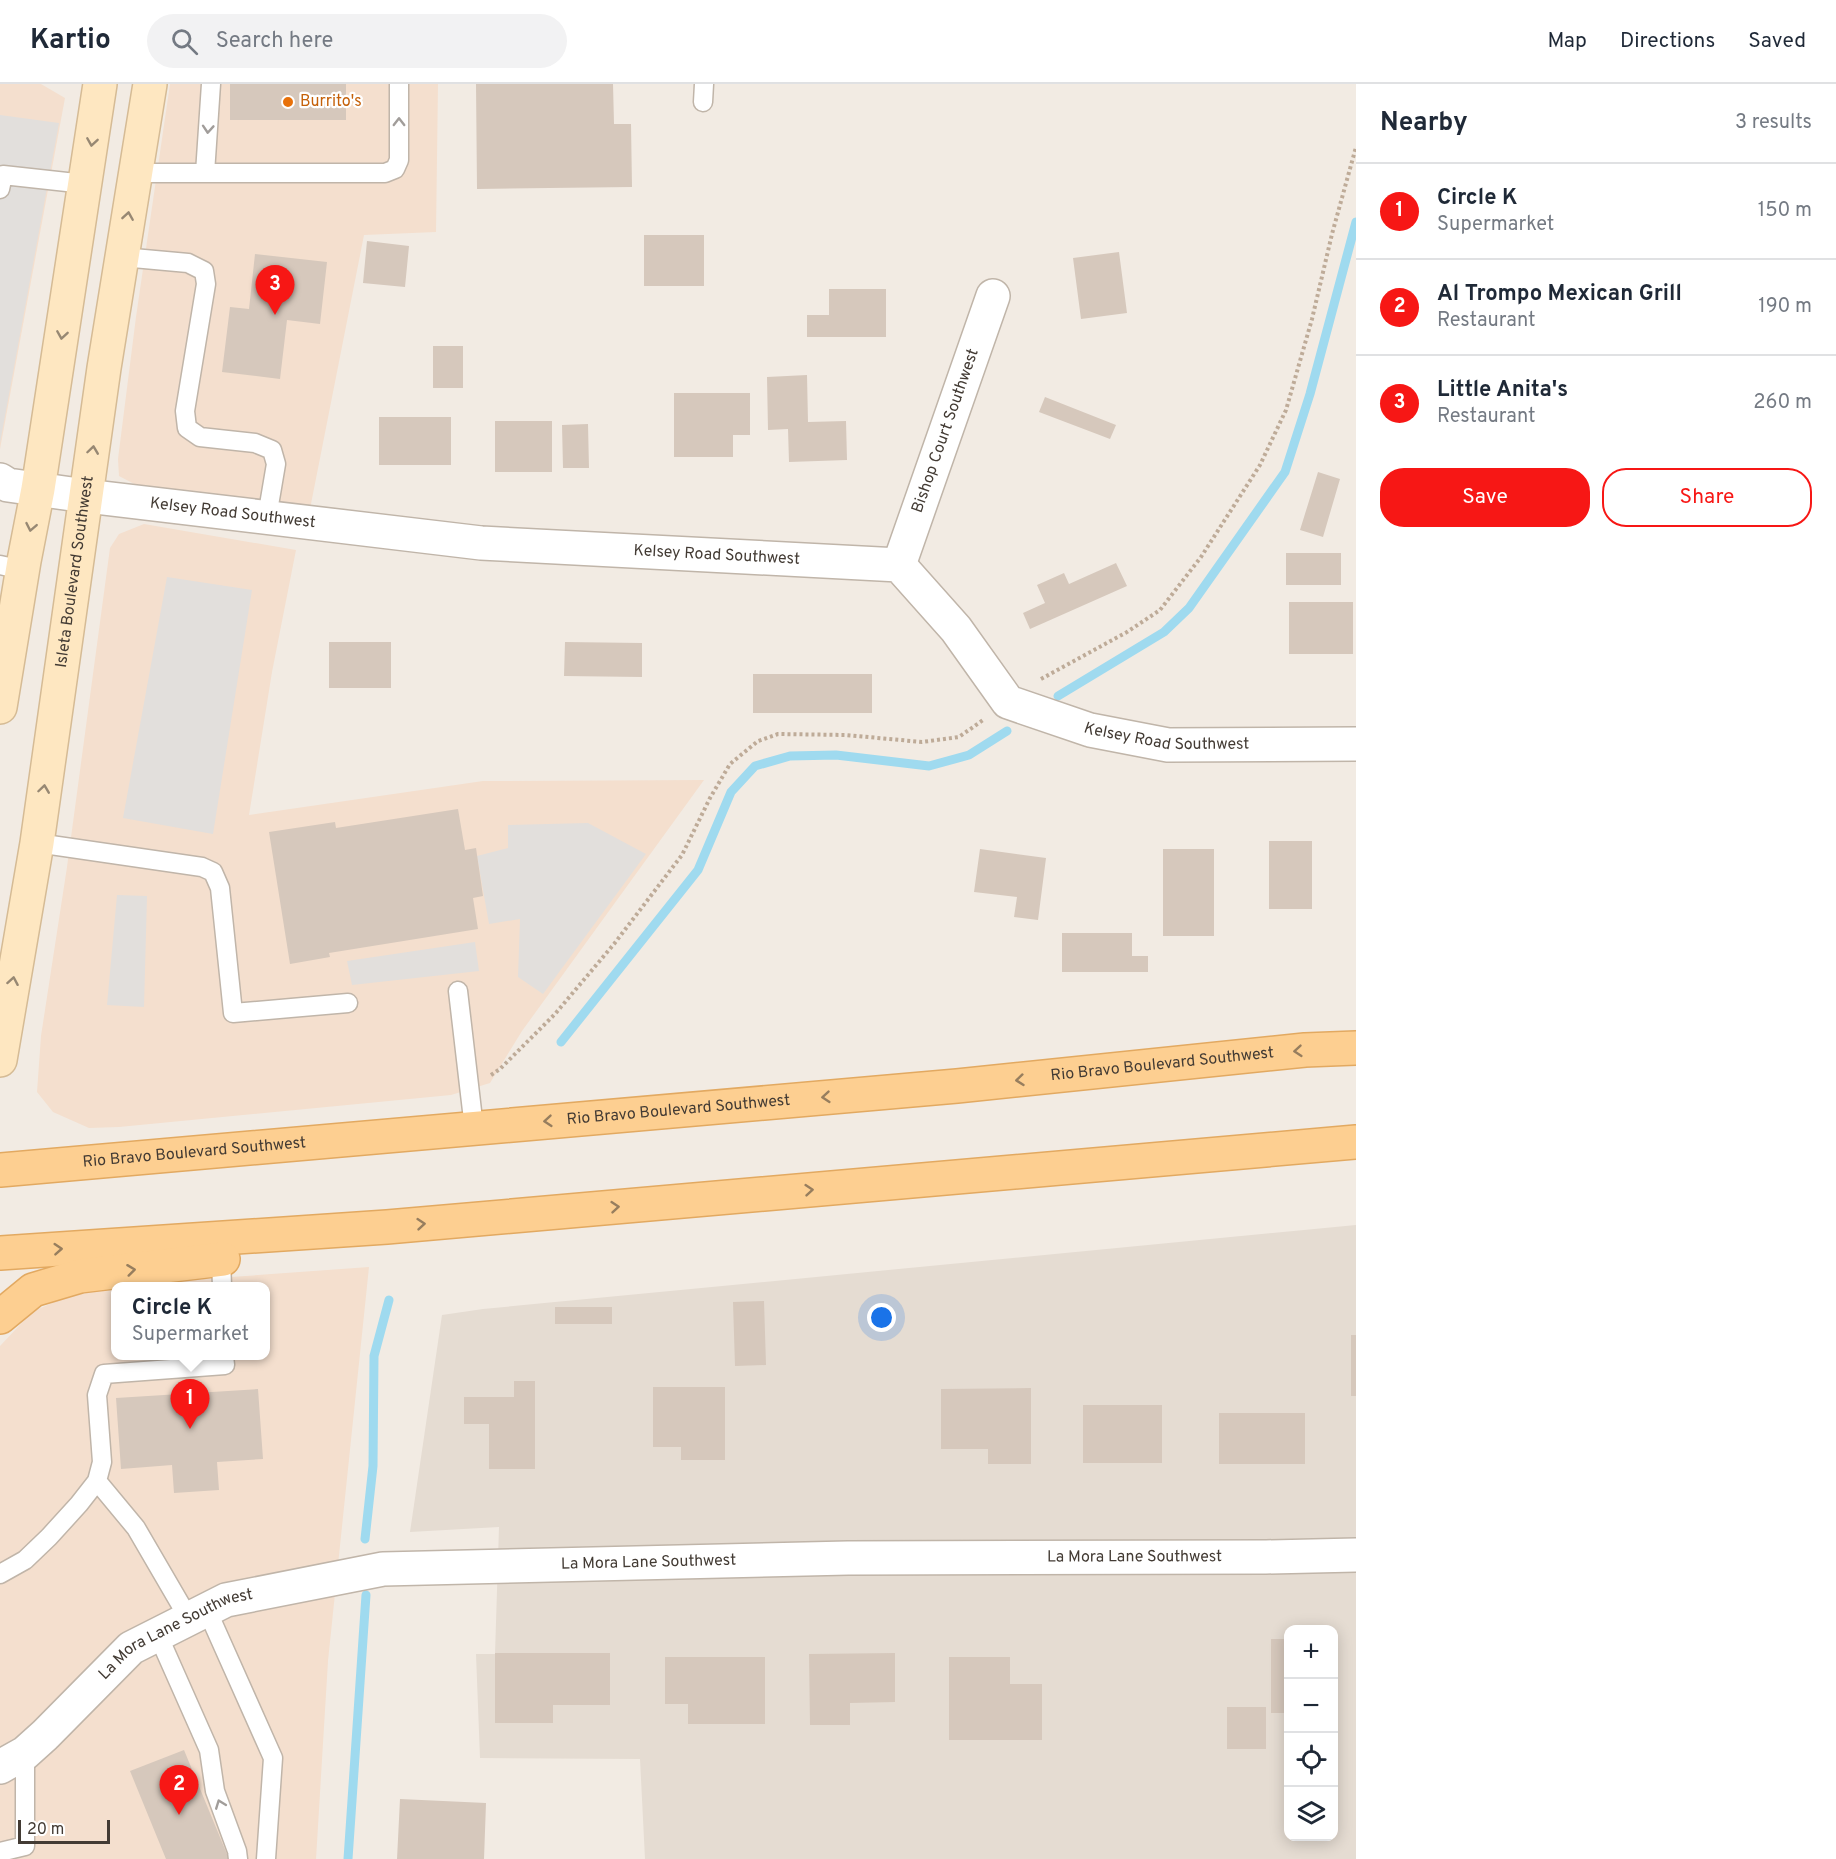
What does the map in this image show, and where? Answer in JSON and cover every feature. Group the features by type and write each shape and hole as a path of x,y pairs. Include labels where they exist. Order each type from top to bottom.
{"main road":[{"path":"0,707 11,567 11,486 85,184 100,84"},
{"name":"Isleta Boulevard Southwest","path":"0,1060 37,843 86,496 150,84"},
{"name":"Rio Bravo Boulevard Southwest","path":"0,1170 957,1086 1305,1050 1356,1048"},
{"path":"0,1253 387,1227 1356,1142"},
{"path":"0,1317 33,1290 80,1276 221,1273 387,1227"}],"street":[{"name":"Bishop Court Southwest","path":"899,565 993,296"},
{"name":"Kelsey Road Southwest","path":"11,486 481,543 899,565 956,629 1008,702 1090,729 1168,745 1356,744"},
{"name":"La Mora Lane Southwest","path":"13,1760 45,1735 132,1648 225,1600 383,1569 848,1558 1356,1555"}],"lane":[{"path":"205,173 212,84"},
{"path":"135,173 385,173 395,169 399,160 399,84"},
{"path":"703,102 704,84"},
{"path":"1,178 85,184"},
{"path":"122,257 189,263 204,271 206,284 185,411 187,428 200,437 255,443 272,450 276,464 267,517"},
{"path":"37,843 202,867 213,872 220,888 233,1013 348,1003"},
{"path":"458,992 474,1128"},
{"path":"0,1574 25,1560 49,1537 80,1504 97,1480 102,1462 97,1395 104,1374 225,1365 224,1360"},
{"path":"97,1480 136,1528 198,1615 273,1758 266,1859"},
{"path":"158,1635 209,1750 215,1791 238,1859"},
{"path":"0,1852 29,1852 13,1760"}],"shaded area":[{"path":"0,84 41,84 65,98 0,449"},
{"path":"170,84 438,84 436,232 364,235 309,514 142,488 119,476 118,459 136,317"},
{"path":"0,115 59,123 0,443"},
{"path":"144,524 296,550 272,672 249,815 483,781 704,780 522,1031 490,1083 451,1095 89,1128 53,1112 37,1092 41,1036 67,867 110,548 119,534"},
{"path":"167,577 252,590 213,834 123,818"},
{"path":"588,823 646,854 543,994 518,977 520,919 489,924 477,856 508,848 508,825"},
{"path":"117,895 147,896 144,1007 107,1005"},
{"path":"475,942 479,971 352,985 347,961"},
{"path":"1356,1225 1356,1859 645,1859 640,1759 480,1758 476,1654 495,1654 499,1527 410,1532 442,1315 483,1309"},
{"path":"369,1267 328,1661 316,1859 0,1859 0,1346 32,1312 61,1299 111,1286 111,1360 270,1360 270,1282 161,1282"}],"building":[{"name":"Burrito's","path":"230,84 346,84 346,120 230,120"},
{"path":"476,84 613,84 614,124 631,124 632,187 477,189"},
{"path":"644,235 704,235 704,286 644,286"},
{"path":"367,241 409,246 405,287 363,283"},
{"path":"1119,252 1127,313 1081,319 1073,258"},
{"path":"255,254 327,262 320,324 287,320 280,379 222,372 230,307 249,309"},
{"path":"829,289 886,289 886,337 807,337 807,315 829,315"},
{"path":"433,346 463,346 463,388 433,388"},
{"path":"807,375 808,422 846,421 847,460 789,462 788,429 768,430 767,377"},
{"path":"674,393 750,393 750,435 733,435 733,457 674,457"},
{"path":"1045,397 1116,425 1110,439 1039,412"},
{"path":"379,417 451,417 451,465 379,465"},
{"path":"495,421 552,421 552,472 495,472"},
{"path":"588,424 589,468 563,468 562,425"},
{"path":"1318,472 1340,479 1323,537 1300,530"},
{"path":"1286,553 1341,553 1341,585 1286,585"},
{"path":"1116,563 1127,586 1030,629 1023,613 1045,603 1037,585 1064,573 1069,584"},
{"path":"1289,602 1353,602 1353,654 1289,654"},
{"path":"329,642 391,642 391,688 329,688"},
{"path":"565,642 642,643 642,677 564,676"},
{"path":"753,674 872,674 872,713 753,713"},
{"path":"458,809 465,850 476,848 483,896 473,898 478,929 329,953 330,957 290,964 269,832 335,822 336,828"},
{"path":"1269,841 1312,841 1312,909 1269,909"},
{"path":"980,849 1046,858 1038,920 1014,917 1017,897 974,892"},
{"path":"1163,849 1214,849 1214,936 1163,936"},
{"path":"1062,933 1132,933 1132,956 1148,956 1148,972 1062,972"},
{"path":"764,1301 766,1365 735,1366 733,1302"},
{"path":"555,1307 612,1307 612,1324 555,1324"},
{"path":"1351,1335 1356,1335 1356,1396 1351,1396"},
{"path":"514,1381 535,1381 535,1469 489,1469 489,1424 464,1424 464,1397 514,1397"},
{"path":"653,1387 725,1387 725,1460 681,1460 681,1447 653,1447"},
{"path":"1031,1388 1031,1464 988,1464 988,1449 941,1449 941,1389"},
{"path":"258,1389 263,1459 217,1462 219,1490 174,1493 172,1465 121,1469 116,1398"},
{"path":"1083,1405 1162,1405 1162,1463 1083,1463"},
{"path":"1219,1413 1305,1413 1305,1464 1219,1464"},
{"path":"1271,1639 1284,1639 1284,1713 1271,1713"},
{"path":"495,1653 610,1653 610,1705 553,1705 553,1723 495,1723"},
{"path":"895,1653 895,1702 850,1703 850,1725 810,1725 809,1654"},
{"path":"665,1657 765,1657 765,1724 688,1724 688,1704 665,1704"},
{"path":"949,1657 1010,1657 1010,1684 1042,1684 1042,1740 949,1740"},
{"path":"1227,1707 1266,1707 1266,1749 1227,1749"},
{"path":"184,1750 229,1859 166,1859 130,1771"},
{"path":"400,1799 486,1803 484,1859 397,1859"}],"waterway":[{"path":"1058,696 1164,632 1189,608 1285,472 1310,394 1356,222"},
{"path":"561,1042 698,870 731,792 755,766 790,756 836,755 929,766 969,755 1007,731"},
{"path":"365,1539 373,1466 374,1356 389,1300"},
{"path":"348,1859 366,1595"}],"place":[{"name":"Burrito's","path":"288,102"},
{"name":"Little Anita's","path":"275,315"},
{"name":"Circle K","path":"190,1429"},
{"name":"Al Trompo Mexican Grill","path":"179,1815"}]}
